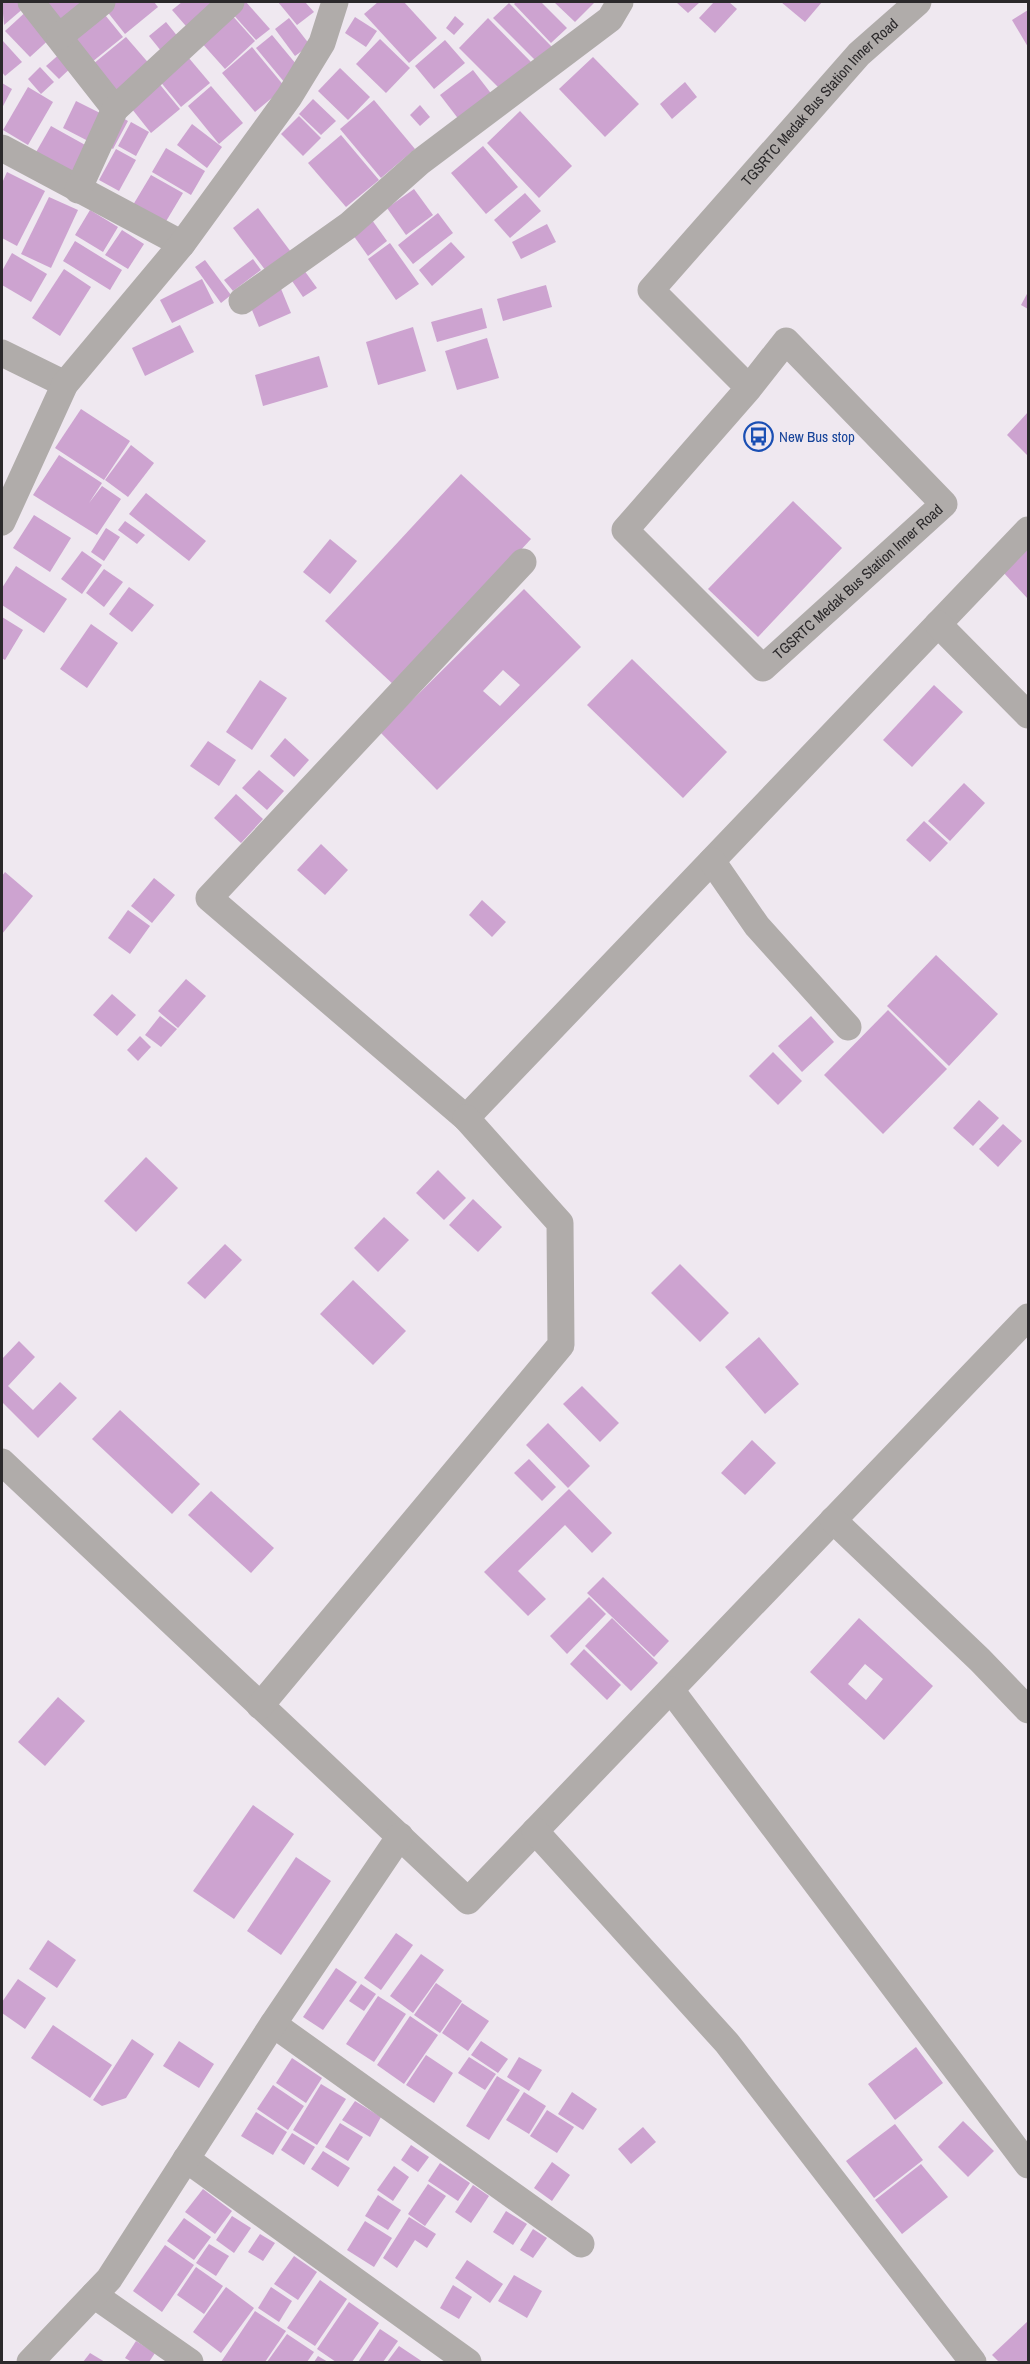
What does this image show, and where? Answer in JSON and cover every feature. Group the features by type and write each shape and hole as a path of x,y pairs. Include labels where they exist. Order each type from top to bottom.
{"street":[{"path":"31,2 60,36 115,109"},
{"path":"60,36 102,2"},
{"path":"78,190 115,109 231,2"},
{"path":"2,522 65,384 182,244 307,71 322,43 335,2"},
{"path":"242,301 349,225 420,162 610,19 620,2"},
{"name":"TGSRTC Medak Bus Station Inner Road","path":"749,388 651,290 859,54 918,2"},
{"path":"2,148 182,244"},
{"name":"TGSRTC Medak Bus Station Inner Road","path":"786,341 944,504 763,668 625,530 749,388 786,341"},
{"path":"2,353 65,384"},
{"path":"466,1118 1029,530"},
{"path":"260,1706 561,1345 560,1223 466,1118 209,898 523,562"},
{"path":"938,624 1029,715"},
{"path":"712,861 757,926 848,1027"},
{"path":"2,1462 468,1901 1029,1317"},
{"path":"833,1520 1029,1710"},
{"path":"671,1690 1029,2165"},
{"path":"535,1831 727,2043 973,2362"},
{"path":"30,2362 109,2279 273,2024 400,1836"},
{"path":"273,2024 581,2244"},
{"path":"186,2159 468,2362"},
{"path":"94,2295 190,2362"}],"building":[{"path":"2,2 20,2 25,7 4,25"},
{"path":"39,2 91,2 60,27"},
{"path":"106,2 154,2 158,7 125,34 102,5"},
{"path":"182,2 224,2 192,33 172,10"},
{"path":"246,2 270,29 256,40 231,12"},
{"path":"278,2 305,2 314,12 297,25"},
{"path":"378,2 404,2 437,38 409,63 364,14"},
{"path":"516,2 541,2 567,28 551,43 514,4"},
{"path":"554,2 595,2 575,22"},
{"path":"676,2 700,2 688,13"},
{"path":"714,2 729,2 737,9 715,33 699,18"},
{"path":"781,2 822,2 805,22"},
{"path":"509,3 552,47 537,62 493,18"},
{"path":"30,8 54,35 30,57 5,31"},
{"path":"101,10 123,37 92,62 70,36"},
{"path":"1028,10 1028,47 1012,20"},
{"path":"230,13 255,41 225,69 200,41"},
{"path":"455,16 464,24 454,35 446,28"},
{"path":"355,17 377,31 366,47 345,33"},
{"path":"289,18 310,45 295,56 275,29"},
{"path":"488,18 532,63 503,92 459,48"},
{"path":"166,22 183,43 166,57 149,36"},
{"path":"272,35 301,70 285,83 256,48"},
{"path":"126,37 152,67 118,95 93,64"},
{"path":"380,39 410,68 386,93 356,64"},
{"path":"445,40 465,63 434,89 415,66"},
{"path":"3,41 22,62 5,76 2,72"},
{"path":"252,47 285,87 255,112 222,73"},
{"path":"63,51 75,64 59,79 46,66"},
{"path":"188,57 210,83 181,107 159,80"},
{"path":"593,57 639,104 605,137 559,89"},
{"path":"40,67 54,82 41,94 28,79"},
{"path":"340,68 370,97 348,120 318,91"},
{"path":"473,70 493,96 460,121 440,95"},
{"path":"157,81 180,109 151,133 128,104"},
{"path":"685,82 697,97 672,119 660,104"},
{"path":"2,83 12,89 2,108"},
{"path":"211,86 243,123 219,144 188,106"},
{"path":"28,87 53,102 28,145 3,130"},
{"path":"313,99 336,121 321,135 299,114"},
{"path":"374,100 415,149 381,178 340,129"},
{"path":"76,101 104,115 90,142 63,128"},
{"path":"420,105 430,117 420,126 410,115"},
{"path":"520,111 572,166 539,198 487,143"},
{"path":"116,114 128,121 113,149 100,142"},
{"path":"299,116 321,138 303,156 281,134"},
{"path":"131,122 149,132 136,156 118,146"},
{"path":"192,124 222,147 207,168 177,145"},
{"path":"51,126 87,146 71,175 35,154"},
{"path":"341,135 379,180 346,207 308,163"},
{"path":"483,146 518,187 486,214 451,173"},
{"path":"166,148 205,171 191,195 152,172"},
{"path":"116,149 136,160 119,191 99,180"},
{"path":"7,172 45,191 17,246 2,238 2,183"},
{"path":"151,175 183,193 165,223 133,205"},
{"path":"414,189 433,215 406,235 387,208"},
{"path":"525,193 541,211 510,238 494,220"},
{"path":"49,197 78,210 51,268 21,254"},
{"path":"258,208 291,252 266,271 233,228"},
{"path":"90,210 118,227 103,252 75,235"},
{"path":"438,213 453,233 413,264 398,245"},
{"path":"372,220 387,241 368,256 353,235"},
{"path":"547,224 556,242 521,259 512,242"},
{"path":"122,230 144,244 128,269 105,255"},
{"path":"75,241 122,270 110,290 63,261"},
{"path":"451,242 465,257 432,286 419,270"},
{"path":"390,243 419,284 396,300 368,259"},
{"path":"12,253 47,274 31,302 2,285 2,271"},
{"path":"253,259 261,270 233,291 224,280"},
{"path":"205,260 231,295 221,303 195,267"},
{"path":"301,266 317,288 303,297 288,275"},
{"path":"64,269 91,287 60,336 32,318"},
{"path":"202,279 214,303 172,323 160,300"},
{"path":"279,284 291,313 259,327 247,298"},
{"path":"546,285 552,307 503,321 497,299"},
{"path":"1028,292 1028,309 1021,305"},
{"path":"482,308 487,328 437,342 431,322"},
{"path":"180,325 194,352 145,376 132,348"},
{"path":"413,327 426,371 378,385 366,342"},
{"path":"487,338 499,378 457,390 445,351"},
{"path":"319,356 328,387 263,406 255,375"},
{"path":"81,409 130,441 104,480 55,448"},
{"path":"1028,412 1028,456 1007,435"},
{"path":"131,445 154,463 128,497 105,480"},
{"path":"59,455 102,483 89,503 102,486 121,499 97,535 33,495"},
{"path":"461,474 531,539 395,686 325,621"},
{"path":"146,493 206,541 189,561 129,514"},
{"path":"793,501 842,548 758,637 708,589"},
{"path":"34,515 71,538 50,572 13,548"},
{"path":"125,521 145,535 137,544 118,530"},
{"path":"106,528 120,537 104,561 91,552"},
{"path":"330,539 357,561 330,594 303,572"},
{"path":"1028,547 1028,599 1003,572"},
{"path":"82,551 102,565 82,594 61,579"},
{"path":"16,566 67,599 44,633 2,605 2,588"},
{"path":"104,569 123,582 104,607 86,593"},
{"path":"129,587 154,605 132,632 109,614"},
{"path":"524,589 581,647 437,790 380,732","holes":["503,670 520,685 500,706 483,691"]},
{"path":"2,617 23,630 5,660 2,658"},
{"path":"91,624 118,643 87,688 60,669"},
{"path":"632,659 727,752 683,798 587,705"},
{"path":"260,680 287,698 252,750 226,732"},
{"path":"934,685 963,712 912,767 883,740"},
{"path":"285,738 309,760 294,777 270,756"},
{"path":"208,741 236,760 219,786 190,766"},
{"path":"259,770 284,791 267,810 242,788"},
{"path":"964,783 985,803 950,841 928,821"},
{"path":"236,794 263,819 241,843 214,818"},
{"path":"924,821 948,843 930,862 906,840"},
{"path":"321,844 348,870 325,895 297,870"},
{"path":"5,872 33,896 2,934 2,876"},
{"path":"154,878 175,895 152,923 131,906"},
{"path":"482,900 506,922 492,937 469,915"},
{"path":"128,910 150,926 130,954 108,938"},
{"path":"936,955 998,1014 949,1066 887,1006"},
{"path":"186,979 206,996 178,1028 158,1011"},
{"path":"112,994 136,1015 117,1036 93,1015"},
{"path":"888,1010 947,1069 883,1134 824,1075"},
{"path":"160,1016 177,1029 161,1047 145,1035"},
{"path":"811,1016 834,1042 802,1072 778,1046"},
{"path":"140,1036 151,1047 138,1061 127,1050"},
{"path":"773,1052 802,1081 778,1105 749,1076"},
{"path":"979,1100 999,1118 973,1146 953,1128"},
{"path":"1003,1124 1022,1141 998,1167 979,1149"},
{"path":"146,1157 178,1188 136,1232 104,1201"},
{"path":"438,1170 466,1198 444,1220 416,1193"},
{"path":"473,1199 502,1227 478,1252 449,1225"},
{"path":"384,1217 409,1240 378,1272 354,1248"},
{"path":"225,1244 242,1260 205,1299 187,1283"},
{"path":"680,1264 729,1313 700,1342 651,1293"},
{"path":"353,1280 406,1331 373,1365 320,1314"},
{"path":"759,1337 799,1384 765,1414 725,1367"},
{"path":"19,1341 35,1357 8,1386 33,1410 60,1382 77,1398 38,1438 2,1402 2,1359"},
{"path":"582,1386 619,1423 600,1442 563,1404"},
{"path":"120,1410 200,1484 172,1514 92,1439"},
{"path":"548,1423 590,1466 568,1488 526,1445"},
{"path":"752,1440 776,1463 745,1495 721,1473"},
{"path":"529,1459 556,1487 542,1501 514,1473"},
{"path":"569,1489 612,1533 592,1553 565,1525 518,1571 546,1599 528,1616 484,1572"},
{"path":"211,1491 274,1548 251,1573 188,1515"},
{"path":"603,1577 669,1641 654,1657 587,1593"},
{"path":"589,1597 606,1614 567,1654 550,1636"},
{"path":"612,1618 658,1663 631,1691 585,1646"},
{"path":"859,1618 933,1686 884,1740 810,1672","holes":["865,1664 883,1679 866,1700 848,1684"]},
{"path":"584,1649 621,1685 607,1700 570,1664"},
{"path":"58,1697 85,1721 45,1766 18,1742"},
{"path":"253,1805 294,1834 234,1919 193,1891"},
{"path":"296,1857 331,1881 281,1955 247,1931"},
{"path":"396,1933 413,1945 381,1990 364,1978"},
{"path":"48,1940 76,1960 57,1988 29,1969"},
{"path":"421,1954 444,1970 413,2013 390,1996"},
{"path":"336,1968 357,1982 323,2030 303,2017"},
{"path":"18,1979 46,1998 25,2029 2,2013 2,2002"},
{"path":"436,1983 462,2001 440,2033 414,2015"},
{"path":"361,1984 376,1994 364,2011 349,2001"},
{"path":"378,1996 406,2014 374,2062 346,2044"},
{"path":"462,2003 489,2021 468,2051 442,2033"},
{"path":"410,2016 438,2035 404,2084 377,2065"},
{"path":"53,2025 112,2065 90,2098 31,2058"},
{"path":"132,2039 154,2054 126,2098 102,2106 93,2100"},
{"path":"179,2041 214,2064 199,2088 163,2066"},
{"path":"481,2041 508,2059 498,2073 471,2055"},
{"path":"916,2047 943,2083 895,2120 868,2084"},
{"path":"426,2055 453,2073 434,2103 406,2085"},
{"path":"469,2057 496,2074 485,2090 458,2073"},
{"path":"519,2057 542,2070 529,2091 507,2077"},
{"path":"292,2058 322,2078 306,2103 276,2083"},
{"path":"497,2076 520,2090 489,2140 466,2126"},
{"path":"321,2084 346,2099 317,2145 293,2130"},
{"path":"273,2085 304,2106 288,2130 257,2109"},
{"path":"524,2092 546,2106 529,2134 506,2120"},
{"path":"572,2092 597,2109 583,2130 558,2114"},
{"path":"355,2101 381,2117 370,2137 342,2120"},
{"path":"547,2110 574,2127 557,2153 530,2136"},
{"path":"256,2112 287,2132 273,2155 241,2136"},
{"path":"963,2121 994,2151 968,2177 938,2147"},
{"path":"340,2123 363,2137 348,2161 325,2147"},
{"path":"895,2124 923,2160 874,2198 846,2161"},
{"path":"643,2127 656,2142 631,2164 618,2149"},
{"path":"292,2133 315,2147 304,2165 281,2150"},
{"path":"411,2145 429,2157 418,2172 401,2160"},
{"path":"323,2151 350,2168 338,2187 311,2169"},
{"path":"552,2162 570,2175 552,2201 534,2188"},
{"path":"440,2163 470,2183 458,2201 428,2181"},
{"path":"921,2164 948,2197 902,2234 875,2200"},
{"path":"394,2166 409,2177 393,2201 377,2190"},
{"path":"428,2184 446,2196 425,2226 408,2214"},
{"path":"473,2185 489,2196 471,2223 455,2212"},
{"path":"203,2189 232,2211 215,2234 185,2212"},
{"path":"378,2195 401,2210 388,2230 365,2216"},
{"path":"506,2211 527,2224 513,2245 493,2232"},
{"path":"232,2216 251,2228 234,2253 216,2240"},
{"path":"409,2217 436,2234 427,2248 415,2240 397,2268 383,2258"},
{"path":"184,2218 211,2237 194,2260 167,2241"},
{"path":"365,2221 392,2238 374,2267 347,2250"},
{"path":"533,2229 547,2238 533,2258 520,2250"},
{"path":"260,2234 275,2243 263,2261 248,2252"},
{"path":"209,2244 229,2256 216,2276 196,2263"},
{"path":"165,2245 194,2265 162,2312 133,2291"},
{"path":"294,2256 317,2272 298,2300 274,2284"},
{"path":"467,2260 503,2284 490,2303 455,2278"},
{"path":"196,2267 223,2286 204,2314 177,2295"},
{"path":"514,2275 542,2291 527,2318 498,2301"},
{"path":"320,2280 347,2299 315,2346 287,2328"},
{"path":"453,2285 472,2297 459,2319 440,2308"},
{"path":"226,2287 254,2308 221,2353 193,2332"},
{"path":"271,2287 292,2301 279,2322 258,2308"},
{"path":"349,2302 379,2323 352,2362 336,2362 317,2349"},
{"path":"255,2311 286,2331 265,2362 221,2362"},
{"path":"1028,2321 1028,2362 999,2362 992,2355"},
{"path":"380,2329 398,2341 383,2362 358,2362"},
{"path":"287,2334 314,2352 307,2362 267,2362"},
{"path":"136,2341 155,2353 149,2362 132,2362 125,2358"},
{"path":"399,2346 423,2362 387,2362"},
{"path":"90,2353 105,2362 83,2362"},
{"path":"318,2356 328,2362 314,2362"}],"place":[{"name":"New Bus stop","path":"758,437"}]}
